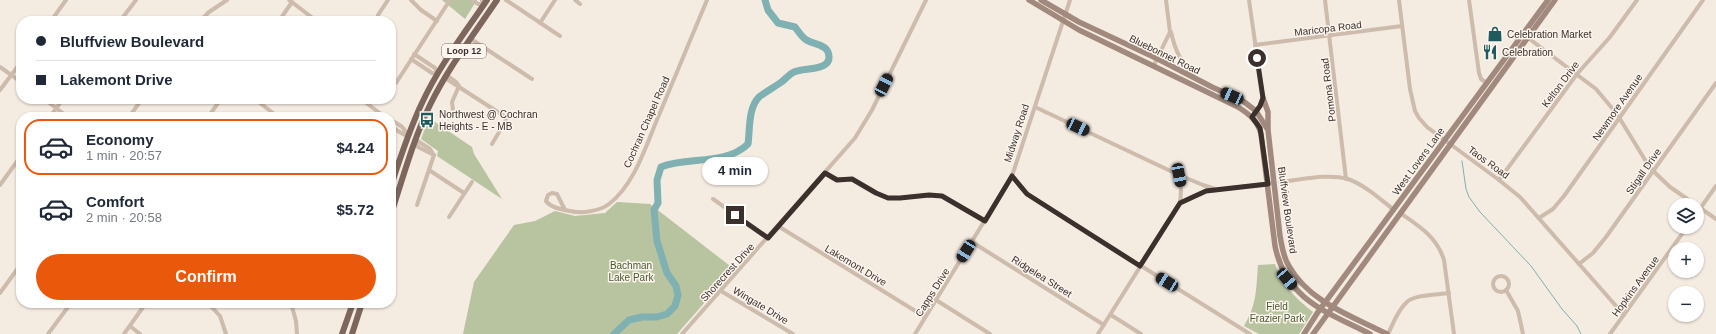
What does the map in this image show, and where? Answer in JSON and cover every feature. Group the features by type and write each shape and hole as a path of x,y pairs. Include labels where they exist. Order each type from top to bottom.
{"main road":[{"name":"Loop 12","path":"396,194 415,140 430,106 445,78 497,0"},
{"path":"1029,0 1063,21"},
{"path":"1041,0 1065,15"},
{"name":"West Lovers Lane","path":"1304,334 1394,210 1492,87 1548,0"},
{"name":"West Lovers Lane","path":"1314,334 1400,213 1487,83 1556,0"},
{"path":"484,1 491,9"},
{"name":"Loop 12","path":"396,171 422,102 484,1"},
{"name":"Bluebonnet Road","path":"1065,15 1243,101 1256,111"},
{"name":"Bluebonnet Road","path":"1063,21 1238,107 1252,117"},
{"path":"438,74 445,78"},
{"path":"1487,83 1492,87"},
{"path":"1263,98 1268,112 1268,130"},
{"name":"Bluffview Boulevard","path":"1256,111 1268,130 1283,251 1288,265 1302,285 1311,293 1387,334"},
{"name":"Bluffview Boulevard","path":"1252,117 1260,128 1274,183 1275,246 1282,270 1287,279 1300,294 1321,309 1370,334"},
{"path":"408,136 415,140"},
{"path":"1394,210 1400,213"},
{"path":"342,334 350,308"},
{"path":"352,334 360,308"}],"street":[{"path":"55,16 66,0"},
{"path":"124,16 136,0"},
{"path":"205,16 227,0"},
{"path":"378,15 388,0"},
{"path":"411,0 420,10 437,21"},
{"path":"396,84 450,0"},
{"path":"472,0 478,4 484,1"},
{"path":"506,0 560,36"},
{"path":"540,23 555,0"},
{"path":"575,0 580,4"},
{"name":"Cochran Chapel Road","path":"565,210 557,194 552,193 548,195 546,201 548,204 565,210 575,212 603,208 611,202 628,181 647,142 707,0"},
{"name":"Shorecrest Drive","path":"682,334 855,138 865,123 926,0"},
{"name":"Midway Road","path":"1070,0 1012,176 1027,194 1250,334"},
{"path":"1166,0 1170,32 1175,48 1184,65 1197,80"},
{"path":"1249,0 1263,98 1252,117"},
{"name":"Pomona Road","path":"1325,0 1346,179"},
{"name":"Taos Road","path":"1399,0 1410,89 1415,110 1422,122 1520,197 1624,315"},
{"path":"1469,0 1479,73 1481,79 1487,83"},
{"name":"Kelton Drive","path":"1499,180 1577,74 1610,37 1637,0"},
{"name":"Newmore Avenue","path":"1539,218 1553,209 1564,196 1704,0"},
{"path":"282,16 291,1 310,16"},
{"name":"Maricopa Road","path":"1255,45 1402,26"},
{"path":"1154,65 1170,32"},
{"path":"1525,36 1577,74 1600,93 1619,118 1643,159 1670,187 1686,198"},
{"path":"471,39 532,79"},
{"path":"1165,45 1175,48"},
{"path":"414,54 435,68 438,74"},
{"path":"411,59 432,73 438,74"},
{"path":"0,67 16,78"},
{"path":"0,90 16,68"},
{"path":"445,78 502,114 506,119 492,144"},
{"name":"Stigall Drive","path":"1579,264 1593,253 1606,237 1716,83"},
{"path":"452,110 452,102 459,86"},
{"path":"51,104 61,112"},
{"path":"53,112 59,104"},
{"path":"261,104 272,112"},
{"path":"368,104 379,112"},
{"path":"1035,107 1179,175 1203,185 1219,189"},
{"path":"396,123 405,130 408,136"},
{"path":"415,140 434,155 417,205"},
{"path":"0,185 16,163"},
{"path":"429,170 464,193"},
{"path":"825,173 837,180 852,179 888,198 929,195 942,196 985,221"},
{"path":"1098,334 1180,203 1181,190 1179,175"},
{"name":"Capps Drive","path":"915,334 1012,176"},
{"path":"1180,203 1206,191 1329,177 1346,179 1365,189 1394,210"},
{"path":"448,216 472,182"},
{"path":"1704,199 1716,186"},
{"path":"713,199 768,238"},
{"path":"1704,210 1716,219"},
{"path":"1400,213 1425,231 1437,243 1444,260 1454,334"},
{"name":"Lakemont Drive","path":"778,226 925,317"},
{"name":"Hopkins Avenue","path":"1610,334 1682,234"},
{"name":"Ridgelea Street","path":"972,242 1104,325"},
{"path":"0,293 16,271"},
{"path":"1506,290 1518,311 1523,334"},
{"name":"Wingate Drive","path":"721,291 794,334"},
{"path":"1387,334 1408,300 1449,293"},
{"path":"936,300 990,334"},
{"path":"48,334 67,308"},
{"path":"124,334 143,308"},
{"path":"213,308 220,316 226,334"},
{"path":"292,308 296,321 297,334"},
{"path":"1111,315 1141,334"},
{"path":"130,326 140,334"}],"green space":[{"path":"442,0 477,0 465,19"},
{"path":"429,118 472,147 474,154 502,199 437,156 438,151 421,139"},
{"name":"Bachman Lake Park","path":"617,202 650,204 734,269 677,334 463,334 474,282 514,225 535,221 555,211 575,216 605,213"},
{"name":"Field Frazier Park","path":"1275,264 1285,285 1313,312 1299,334 1259,334 1244,326 1254,304 1258,265"}],"waterway":[{"path":"614,334 629,320 642,317 657,317 667,314 675,306 678,295 676,286 667,273 657,241 654,210 658,203 657,180 661,167 683,162 717,158 739,151 748,144 751,113 755,102 759,97 782,82 790,74 817,68 827,63 829,58 826,49 805,39 795,27 778,23 768,10 765,0"},
{"path":"1462,161 1466,189 1469,197 1480,212 1531,266 1562,309 1577,326 1581,334"}],"place":[{"name":"Celebration Market","path":"1495,34"},
{"name":"Celebration","path":"1490,52"},
{"name":"Northwest @ Cochran Heights - E - MB","path":"427,120"}],"route":[{"path":"735,215 768,238 825,173 837,180 852,179 888,198 929,195 942,196 948,198 985,221 1012,176 1027,194 1140,266 1180,203 1206,191 1268,184 1260,128 1252,117 1260,106 1263,98 1257,58"}]}
